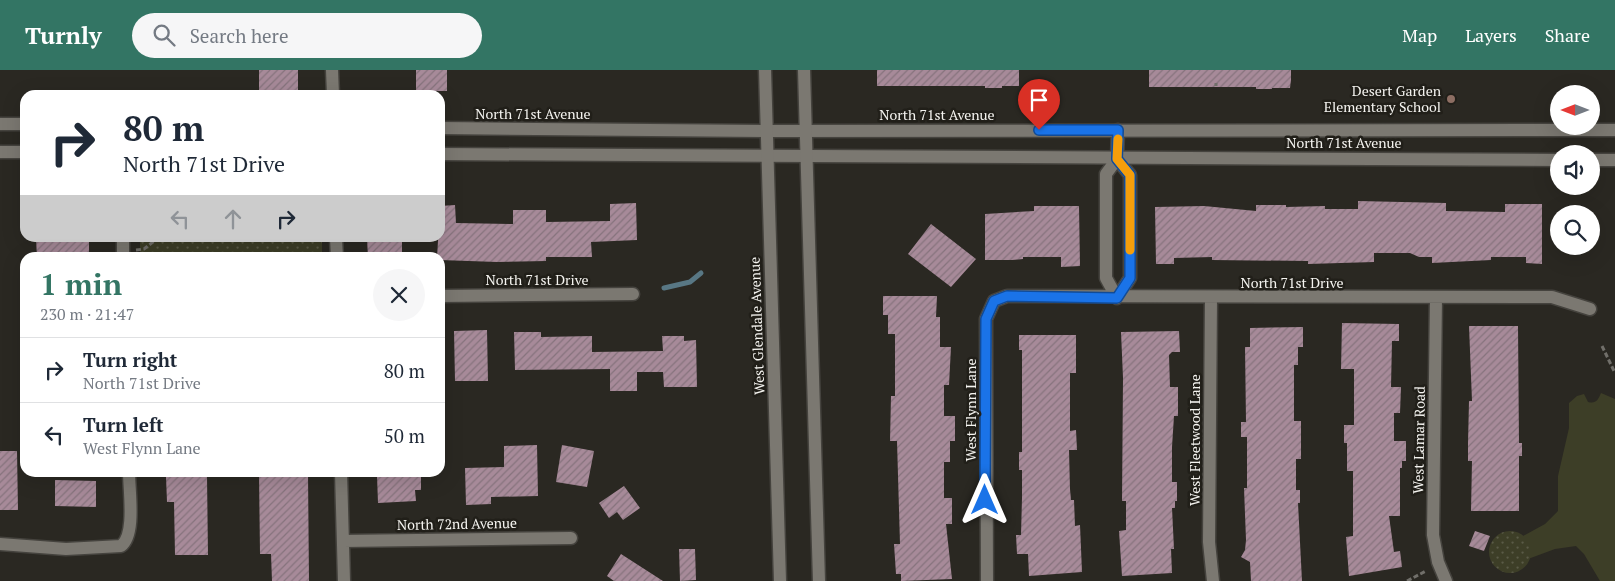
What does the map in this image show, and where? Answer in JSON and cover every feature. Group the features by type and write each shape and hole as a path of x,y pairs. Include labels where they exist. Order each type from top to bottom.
{"street":[{"path":"332,70 332,90"},
{"name":"West Glendale Avenue","path":"765,70 780,581"},
{"path":"804,70 818,581"},
{"path":"0,124 20,124"},
{"name":"North 71st Avenue","path":"445,128 766,131 1615,130"},
{"path":"1117,159 1130,175 1130,278 1117,298 1106,278 1106,174 1117,159 1118,130"},
{"path":"0,152 20,152"},
{"name":"North 71st Avenue","path":"445,154 1550,160"},
{"path":"1600,160 1615,160"},
{"name":"North 71st Drive","path":"445,296 633,294"},
{"name":"North 71st Drive","path":"994,301 1007,296 1117,298 1552,297 1590,309"},
{"name":"West Lamar Road","path":"1436,296 1433,536 1438,562 1446,581"},
{"name":"West Fleetwood Lane","path":"1211,298 1209,542 1213,581"},
{"name":"West Flynn Lane","path":"987,581 986,319 994,301"},
{"path":"0,544 66,549 112,548 126,542 130,532 129,477"},
{"path":"341,477 344,581"},
{"name":"North 72nd Avenue","path":"343,541 571,538"}],"path":[{"path":"134,252 144,249 153,242"},
{"path":"1602,346 1615,373"},
{"path":"1407,581 1428,570"}],"green space":[{"path":"140,242 322,242 322,252 140,252"},
{"path":"1601,393 1615,399 1615,581 1600,581 1584,554 1576,546 1555,549 1528,559 1528,543 1523,536 1545,524 1558,511 1558,476 1569,428 1569,403 1577,396 1584,394 1588,402 1595,402"},
{"path":"1510,531 1525,537 1531,552 1525,567 1510,573 1495,567 1489,552 1495,537"}],"building":[{"path":"259,70 298,70 298,90 259,90"},
{"path":"416,70 447,70 447,91 416,90"},
{"path":"877,70 1019,70 1019,86 985,88 985,86 877,86"},
{"path":"1149,70 1291,70 1291,80 1290,88 1272,89 1256,89 1256,87 1149,87"},
{"path":"1358,201 1446,203 1446,211 1505,212 1505,204 1542,204 1542,264 1526,263 1526,257 1491,257 1491,260 1432,263 1432,257 1419,257 1410,253 1374,253 1374,262 1308,264 1308,261 1212,260 1212,257 1174,258 1174,264 1156,264 1155,207 1204,206 1256,211 1256,205 1286,205 1286,207 1325,206 1325,209 1358,209"},
{"path":"636,203 637,240 591,242 592,257 546,257 546,261 497,262 445,260 445,252 437,252 438,242 445,242 445,206 455,205 456,223 513,224 513,210 546,210 546,222 610,221 610,204"},
{"path":"1034,206 1079,206 1080,266 1061,267 1061,257 985,260 985,214 1034,211"},
{"path":"931,224 976,259 951,287 908,254"},
{"path":"36,242 89,242 89,252 37,252"},
{"path":"367,242 402,242 402,252 368,252"},
{"path":"883,296 937,296 936,317 940,317 940,347 951,347 949,385 944,385 944,416 955,416 955,441 950,441 950,462 944,462 944,498 952,498 952,524 946,524 952,579 901,581 901,574 896,574 894,544 900,544 897,441 890,441 891,396 895,396 895,334 888,334 888,315 883,315"},
{"path":"1342,323 1399,324 1399,341 1392,341 1391,387 1401,387 1400,413 1394,413 1394,441 1406,441 1406,461 1402,461 1402,468 1400,468 1400,516 1389,516 1394,552 1400,551 1402,567 1349,576 1346,537 1353,536 1353,471 1347,471 1347,443 1344,443 1344,425 1354,425 1354,369 1341,369"},
{"path":"1469,326 1518,326 1519,443 1522,443 1522,456 1519,456 1519,511 1471,511 1472,461 1468,461 1469,401 1472,401"},
{"path":"1303,327 1303,347 1298,347 1298,365 1294,365 1294,421 1301,421 1301,459 1296,459 1296,490 1300,490 1300,503 1298,503 1302,581 1251,581 1250,562 1241,557 1245,550 1246,540 1244,488 1247,488 1247,437 1241,437 1241,422 1246,422 1245,347 1250,347 1250,328"},
{"path":"487,330 488,381 455,381 454,331"},
{"path":"1179,331 1180,352 1172,352 1169,355 1170,387 1178,387 1178,416 1174,416 1172,447 1172,482 1177,482 1177,501 1175,501 1175,508 1172,508 1174,549 1171,549 1172,573 1122,576 1119,531 1126,530 1126,501 1122,501 1123,378 1121,332"},
{"path":"514,332 541,332 541,337 592,336 592,352 663,351 662,336 684,336 684,341 696,340 697,387 664,387 663,372 637,372 637,391 610,391 610,369 515,370"},
{"path":"1019,335 1076,335 1076,373 1070,373 1070,431 1076,430 1077,450 1069,450 1071,500 1074,500 1075,526 1080,525 1082,572 1029,576 1028,554 1017,554 1016,535 1021,535 1022,498 1022,470 1019,470 1019,452 1022,452 1022,350 1019,350"},
{"path":"537,445 538,496 491,497 491,504 466,505 465,468 504,467 504,446"},
{"path":"562,445 594,451 587,487 556,482"},
{"path":"0,451 17,451 18,510 0,510"},
{"path":"166,477 207,477 208,555 175,555 174,502 167,502"},
{"path":"259,477 308,477 309,581 272,581 271,554 260,554"},
{"path":"377,477 421,477 421,490 415,490 416,501 378,503"},
{"path":"55,480 96,481 96,507 55,506"},
{"path":"624,486 640,508 623,520 617,512 609,518 599,503"},
{"path":"1475,531 1490,536 1484,551 1469,546"},
{"path":"679,549 695,549 696,580 680,581"},
{"path":"621,554 663,581 614,581 607,576"}],"waterway":[{"path":"664,288 690,282 701,273"}],"slow traffic":[{"path":"1118,139 1117,159 1130,175 1130,250"}],"place":[{"name":"Desert Garden Elementary School","path":"1451,99"}],"route":[{"path":"985,500 986,319 994,301 1007,296 1117,298 1130,278 1130,175 1117,159 1118,130 1039,130"}]}
